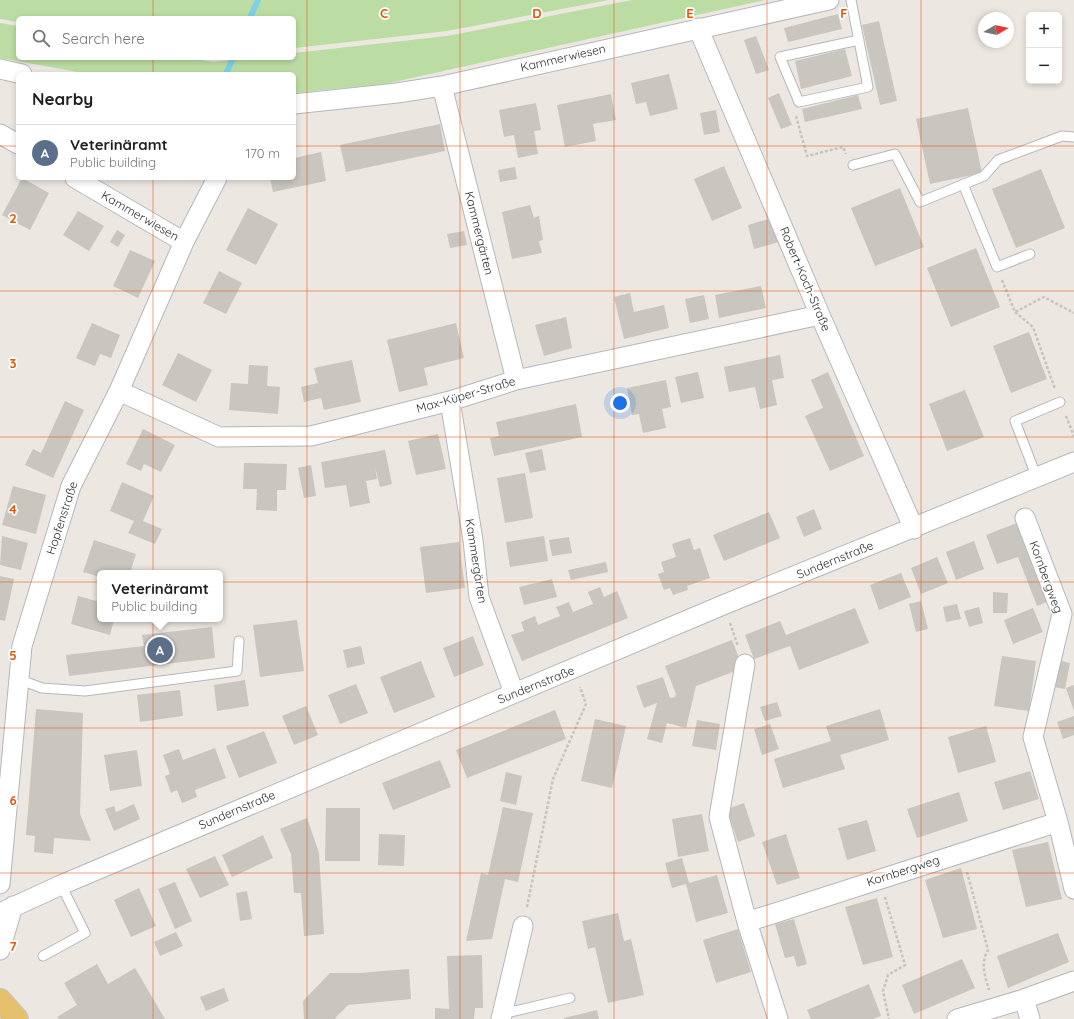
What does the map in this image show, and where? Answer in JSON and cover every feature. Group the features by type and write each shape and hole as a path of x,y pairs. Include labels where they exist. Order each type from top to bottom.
{"main road":[{"path":"0,1000 17,1019"}],"street":[{"name":"Kammerwiesen","path":"296,104 397,93 442,86 829,0"},
{"name":"Robert-Koch-Straße","path":"698,28 914,529"},
{"path":"0,69 16,73"},
{"name":"Kammergärten","path":"442,86 516,380"},
{"path":"0,134 16,143"},
{"name":"Kammerwiesen","path":"78,180 184,242"},
{"name":"Hopfenstraße","path":"7,910 0,885 22,646 71,486 119,391 184,242 216,180"},
{"name":"Max-Küper-Straße","path":"119,391 219,437 311,436 450,401 516,380 820,314"},
{"name":"Kammergärten","path":"450,401 472,540 479,597 514,693"},
{"name":"Sundernstraße","path":"7,910 61,885 723,605 914,529 1074,462"},
{"name":"Kornbergweg","path":"1024,518 1062,614 1033,738 1058,822 1074,888"},
{"path":"745,664 720,816 747,922 778,1019"},
{"name":"Kornbergweg","path":"747,922 1058,822"},
{"path":"0,950 7,910"},
{"path":"501,1016 523,926"},
{"path":"957,1019 1024,999 1074,981"},
{"path":"1024,999 1030,1019"}],"lane":[{"path":"851,0 859,40 868,87 799,102 780,57 859,40"},
{"path":"853,165 895,154 920,202 984,176 998,160 1062,136 1074,137"},
{"path":"963,184 997,267 1030,254"},
{"path":"1037,478 1015,421 1060,402"},
{"path":"18,679 42,688 85,691 237,671 239,641"},
{"path":"43,956 85,933 61,885"},
{"path":"501,1016 570,998"}],"path":[{"path":"799,102 796,118 807,156 843,147 853,165"},
{"path":"997,267 1015,312 1033,327 1074,436"},
{"path":"1015,312 1044,297 1074,313"},
{"path":"723,605 745,664"},
{"path":"523,926 553,779 586,704 574,669"},
{"path":"961,852 988,950 984,958 983,968 994,1008"},
{"path":"880,879 905,965 888,975 883,991 889,1019"}],"green space":[{"path":"0,0 609,0 447,31 296,48 296,16 16,16 16,22 0,19"},
{"path":"632,0 765,0 385,84 296,93 296,72 78,72 0,58 0,23 16,26 16,60 202,60 213,62 230,60 296,60 296,53 447,36"}],"building":[{"path":"838,14 842,29 788,42 784,28"},
{"path":"879,21 897,101 880,105 862,25"},
{"path":"756,36 769,70 756,74 744,40"},
{"path":"845,49 852,76 801,89 795,61"},
{"path":"669,74 678,109 650,116 646,102 636,104 631,83"},
{"path":"779,93 792,125 781,129 768,98"},
{"path":"611,94 616,120 593,124 596,141 565,147 557,105"},
{"path":"858,95 862,109 805,122 802,109"},
{"path":"536,103 541,130 534,131 538,154 518,158 514,135 504,137 499,110"},
{"path":"968,108 982,173 930,184 916,119"},
{"path":"716,110 720,132 704,135 700,113"},
{"path":"440,124 445,151 346,172 340,145"},
{"path":"321,152 326,181 273,192 270,180 296,180 296,158"},
{"path":"724,166 742,208 712,221 694,179"},
{"path":"515,167 517,179 500,182 498,170"},
{"path":"1041,169 1065,228 1016,248 992,189"},
{"path":"21,180 26,180 49,193 30,230 2,215"},
{"path":"900,188 924,247 875,266 851,208"},
{"path":"530,205 534,218 539,216 543,240 539,241 542,253 512,259 502,212"},
{"path":"248,208 278,224 256,265 226,250"},
{"path":"78,211 104,226 89,251 63,235"},
{"path":"772,218 779,242 754,249 748,225"},
{"path":"117,230 125,235 118,247 110,242"},
{"path":"464,231 467,245 450,248 447,234"},
{"path":"976,248 1000,307 951,327 927,268"},
{"path":"130,250 155,261 138,298 113,286"},
{"path":"219,271 242,283 226,314 203,303"},
{"path":"761,286 766,308 719,318 715,295"},
{"path":"630,293 634,312 664,305 669,328 624,339 614,297"},
{"path":"704,295 709,319 690,323 685,299"},
{"path":"566,317 572,348 544,356 535,325"},
{"path":"92,323 120,335 111,358 100,354 95,366 76,358"},
{"path":"456,323 464,358 424,368 428,385 399,392 387,340"},
{"path":"1029,332 1047,379 1011,393 993,346"},
{"path":"178,353 212,370 196,402 162,385"},
{"path":"780,355 784,378 772,380 777,405 760,409 755,387 729,392 724,367"},
{"path":"352,360 361,402 324,410 321,398 304,402 301,387 318,383 314,368"},
{"path":"249,365 268,366 267,386 280,387 278,414 229,410 231,383 248,384"},
{"path":"698,372 704,398 681,403 675,377"},
{"path":"828,372 864,456 830,471 805,416 823,408 811,380"},
{"path":"666,380 671,407 662,409 666,428 643,433 639,414 632,415 627,388"},
{"path":"965,390 984,437 947,451 929,404"},
{"path":"65,401 84,410 53,478 25,465 33,449 41,453"},
{"path":"576,404 582,437 494,456 490,438 499,436 496,422"},
{"path":"143,429 175,445 161,472 144,464 141,471 126,464"},
{"path":"438,434 446,469 416,475 408,441"},
{"path":"542,449 546,470 530,473 525,453"},
{"path":"385,450 392,484 380,487 375,467 377,479 366,481 370,503 350,507 346,485 325,488 321,462"},
{"path":"244,463 287,464 286,490 277,490 277,511 256,510 257,489 243,489"},
{"path":"311,465 316,496 304,498 298,468"},
{"path":"525,473 533,518 505,523 497,478"},
{"path":"122,482 154,496 143,521 162,529 155,544 128,533 134,521 110,511"},
{"path":"13,486 46,495 36,534 2,525"},
{"path":"814,509 822,529 804,537 796,517"},
{"path":"769,512 780,538 724,561 713,535"},
{"path":"1022,521 1052,600 1037,606 1018,557 997,564 986,535"},
{"path":"2,536 28,543 21,570 0,565"},
{"path":"544,536 548,561 510,567 506,542"},
{"path":"569,537 572,553 552,556 549,540"},
{"path":"690,538 694,550 700,548 710,578 687,586 688,590 673,595 670,588 664,590 658,574 664,572 661,562 676,557 672,544"},
{"path":"94,540 136,554 131,570 97,570 97,576 83,572"},
{"path":"974,541 984,569 956,580 946,552"},
{"path":"459,542 465,588 426,593 420,547"},
{"path":"937,557 948,583 921,594 911,568"},
{"path":"606,562 608,572 571,580 568,570"},
{"path":"901,573 911,597 879,610 870,585"},
{"path":"0,576 14,579 5,621 0,620"},
{"path":"552,579 557,597 524,605 519,587"},
{"path":"600,587 604,597 617,591 628,618 522,661 511,635 524,631 521,622 535,616 538,625 560,616 556,607 569,602 573,612 593,604 588,592"},
{"path":"993,592 1008,593 1007,613 993,613"},
{"path":"78,596 97,601 97,622 113,622 110,635 71,624"},
{"path":"921,601 928,629 916,632 909,604"},
{"path":"957,604 961,619 946,622 943,607"},
{"path":"979,607 983,623 969,627 964,611"},
{"path":"855,608 869,643 799,670 790,646 754,659 745,635 780,621 786,635"},
{"path":"1033,608 1043,632 1013,644 1004,620"},
{"path":"297,620 304,671 260,677 253,625"},
{"path":"212,627 215,658 69,676 66,655 144,646 142,635"},
{"path":"473,636 484,665 454,677 443,648"},
{"path":"732,640 743,668 696,686 686,728 667,723 662,743 647,739 657,703 644,708 636,686 663,677 670,698 675,697 676,694 665,666"},
{"path":"361,646 365,664 347,668 343,650"},
{"path":"1002,656 1036,661 1029,711 994,706"},
{"path":"1058,660 1070,663 1065,689 1053,687"},
{"path":"421,661 435,697 394,713 380,677"},
{"path":"245,680 249,706 217,711 214,685"},
{"path":"356,684 368,713 340,724 328,695"},
{"path":"1074,685 1074,711 1066,688"},
{"path":"180,690 183,716 140,722 137,695"},
{"path":"777,702 782,716 765,721 760,707"},
{"path":"306,706 318,735 294,745 282,716"},
{"path":"36,709 83,713 80,814 91,841 54,838 53,854 34,852 35,836 26,835"},
{"path":"880,709 889,740 840,755 845,769 783,788 774,759 831,741 826,726"},
{"path":"555,710 566,739 467,778 456,750"},
{"path":"1074,716 1074,735 1063,739 1057,722"},
{"path":"595,719 626,726 612,788 581,781"},
{"path":"697,720 720,724 716,750 692,746"},
{"path":"770,724 779,749 762,755 754,729"},
{"path":"986,726 996,762 958,773 948,737"},
{"path":"264,731 277,763 239,778 226,746"},
{"path":"215,748 226,778 195,790 197,797 182,803 177,790 171,793 165,776 170,774 163,755 179,749 183,760"},
{"path":"137,750 142,786 110,791 104,755"},
{"path":"440,760 451,787 393,810 382,783"},
{"path":"1030,771 1039,799 1003,810 994,782"},
{"path":"506,772 522,776 516,805 500,801"},
{"path":"959,792 968,821 917,838 907,809"},
{"path":"744,803 755,836 738,842 727,809"},
{"path":"134,804 140,819 114,831 105,809 114,806 116,812"},
{"path":"503,807 533,813 518,882 505,879 492,939 466,941 481,873 488,875"},
{"path":"326,808 360,808 360,861 325,861"},
{"path":"702,814 709,851 678,857 672,819"},
{"path":"307,818 319,853 324,934 304,936 301,893 294,893 291,854 280,829"},
{"path":"867,820 876,851 847,860 838,828"},
{"path":"379,834 405,835 404,866 378,865"},
{"path":"786,834 800,878 777,885 762,842"},
{"path":"263,835 273,858 232,877 222,855"},
{"path":"1048,842 1062,899 1026,907 1012,850"},
{"path":"215,856 229,885 200,898 186,869"},
{"path":"682,858 689,883 717,875 728,913 696,922 686,884 672,888 665,863"},
{"path":"961,868 977,929 943,938 925,880"},
{"path":"175,882 192,921 175,929 158,889"},
{"path":"139,888 156,926 131,937 114,900"},
{"path":"247,891 252,919 240,921 236,893"},
{"path":"877,898 893,957 863,965 845,907"},
{"path":"618,913 624,941 631,939 644,995 608,1003 595,947 588,949 582,921"},
{"path":"794,919 807,964 797,967 794,956 785,958 775,924"},
{"path":"738,929 751,972 716,983 703,940"},
{"path":"176,932 183,946 160,956 154,942"},
{"path":"1058,933 1069,962 1008,988 997,956"},
{"path":"482,955 483,1008 475,1008 474,1019 435,1019 435,1008 449,1009 447,956"},
{"path":"962,959 975,988 914,1014 902,985"},
{"path":"97,964 108,984 135,968 165,1019 59,1019 57,1017 77,1005 64,983"},
{"path":"409,969 411,999 348,1005 335,1019 304,1019 303,1001 330,973 359,973"},
{"path":"869,984 881,1016 873,1019 811,1019 807,1010"},
{"path":"224,988 229,1001 206,1011 200,997"},
{"path":"597,1010 599,1019 564,1019 564,1018"}],"waterway":[{"path":"251,16 258,0"},
{"path":"227,72 232,60"}],"place":[{"name":"Veterinäramt","path":"160,650"}]}
